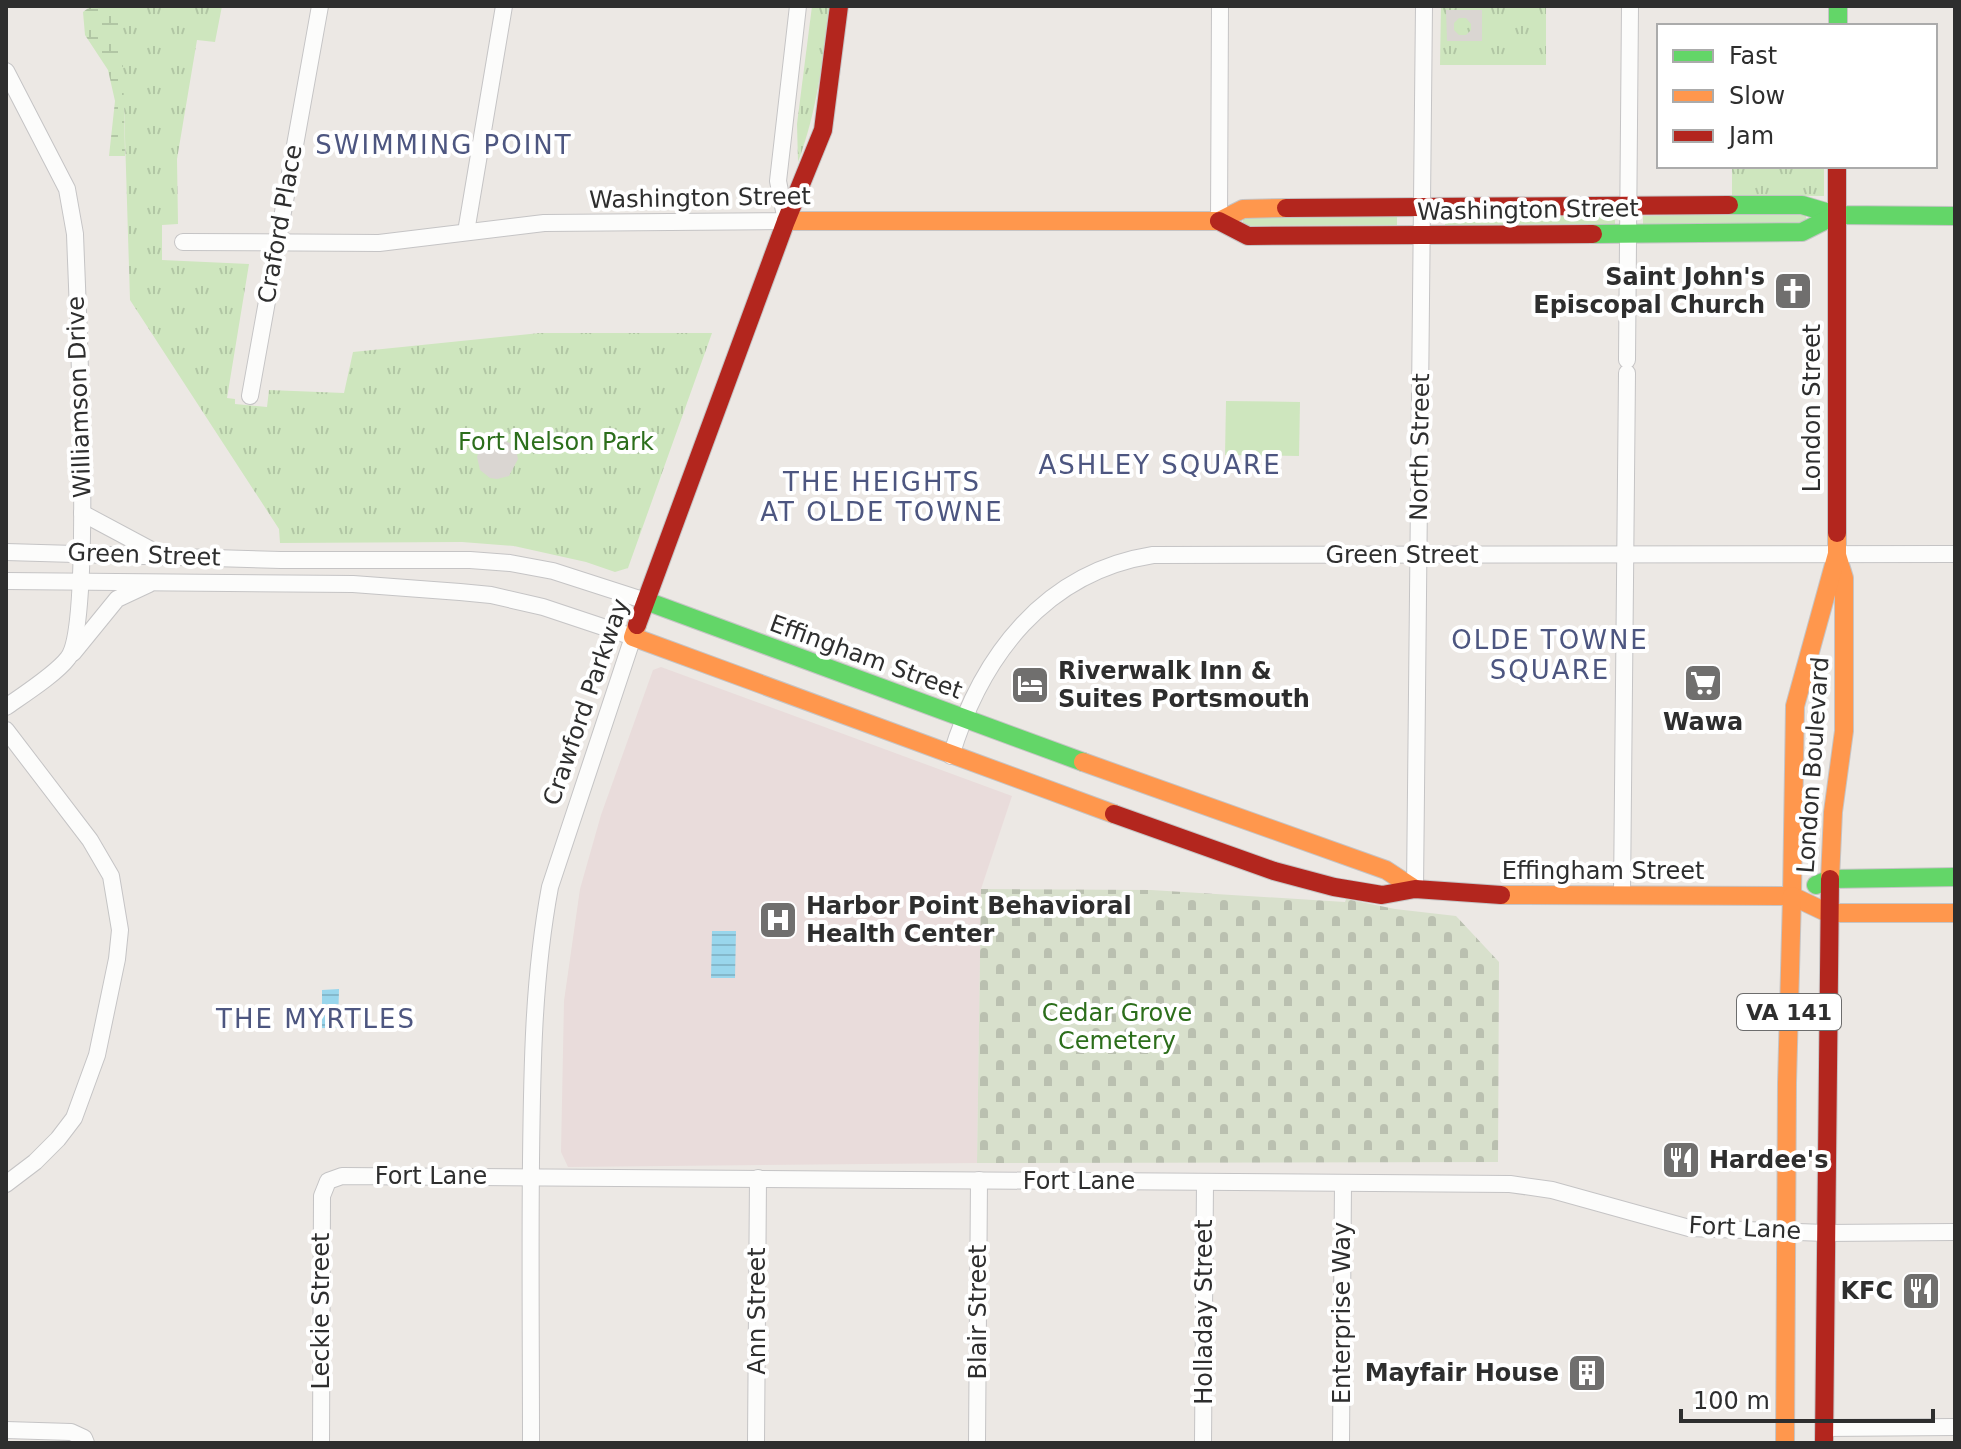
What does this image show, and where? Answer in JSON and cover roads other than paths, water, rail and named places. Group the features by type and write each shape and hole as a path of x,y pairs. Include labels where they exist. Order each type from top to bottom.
{"main road":[{"name":"Crawford Parkway","path":"633,637 786,221 823,130 839,6"},
{"name":"London Street","path":"1837,168 1837,554"},
{"name":"Washington Street","path":"786,221 1219,221 1243,209 1423,206 1802,205 1836,215 1955,216"},
{"name":"Washington Street","path":"1219,221 1248,236 1422,236 1802,232 1836,215"},
{"name":"London Boulevard","path":"1824,1435 1828,913 1833,812 1844,731 1844,578 1837,554"},
{"name":"London Boulevard","path":"1785,1443 1795,706 1837,554"},
{"name":"Effingham Street","path":"646,601 1386,870 1415,889"},
{"name":"Effingham Street","path":"633,637 951,756 1274,871 1334,887 1382,895 1415,889 1501,895 1792,896 1828,913 1955,913"},
{"name":"Effingham Street","path":"1792,896 1830,879 1955,877"}],"street":[{"name":"Craford Place","path":"250,396 275,243 320,6"},
{"path":"466,232 504,6"},
{"path":"786,221 778,181 798,6"},
{"path":"1219,221 1220,6"},
{"name":"North Street","path":"1415,889 1424,6"},
{"path":"1622,894 1630,6"},
{"name":"Williamson Drive","path":"6,71 67,189 75,234 82,513 77,622 70,657"},
{"name":"Washington Street","path":"183,242 379,243 544,223 786,221"},
{"path":"82,513 160,555"},
{"name":"Green Street","path":"6,552 281,560"},
{"name":"Green Street","path":"951,756 962,718 1006,641 1027,618 1054,595 1093,571 1153,555 1955,554"},
{"name":"Effingham Street","path":"281,560 470,560 510,563 553,571 646,601"},
{"path":"6,707 70,657 117,599 157,580"},
{"name":"Green Street","path":"6,581 80,583 157,580 281,584"},
{"name":"Effingham Street","path":"281,584 353,584 491,595 543,607 633,637"},
{"name":"Crawford Parkway","path":"531,1443 534,996 550,887 633,637"},
{"path":"6,730 90,840 111,876 120,930 97,1055 74,1118 35,1162 6,1184"},
{"name":"Fort Lane","path":"328,1181 342,1176 1510,1184 1552,1190 1689,1228 1825,1233 1955,1232"},
{"name":"Ann Street","path":"756,1443 758,1178"},
{"name":"Blair Street","path":"977,1443 979,1180"},
{"name":"Leckie Street","path":"321,1443 322,1196 328,1181"},
{"name":"Holladay Street","path":"1203,1443 1205,1182"},
{"name":"Enterprise Way","path":"1341,1443 1343,1183"},
{"path":"1824,1435 1955,1427"},
{"path":"6,1430 71,1432 85,1441"}],"water":[{"path":"712,931 736,931 735,978 711,978"},
{"path":"339,989 338,1028 322,1028 322,990"}],"place":[{"name":"Saint John's Episcopal Church","path":"1793,291"},
{"name":"Wawa","path":"1703,683"},
{"name":"Riverwalk Inn & Suites Portsmouth","path":"1030,685"},
{"name":"Harbor Point Behavioral Health Center","path":"778,920"},
{"name":"Hardee's","path":"1681,1160"},
{"name":"KFC","path":"1921,1291"},
{"name":"Mayfair House","path":"1587,1373"}],"district":[{"name":"SWIMMING POINT","path":"444,145"},
{"name":"ASHLEY SQUARE","path":"1160,465"},
{"name":"THE HEIGHTS AT OLDE TOWNE","path":"882,497"},
{"name":"OLDE TOWNE SQUARE","path":"1550,655"},
{"name":"THE MYRTLES","path":"316,1019"}],"park label":[{"name":"Fort Nelson Park","path":"556,442"},
{"name":"Cedar Grove Cemetery","path":"1117,1027"}]}
